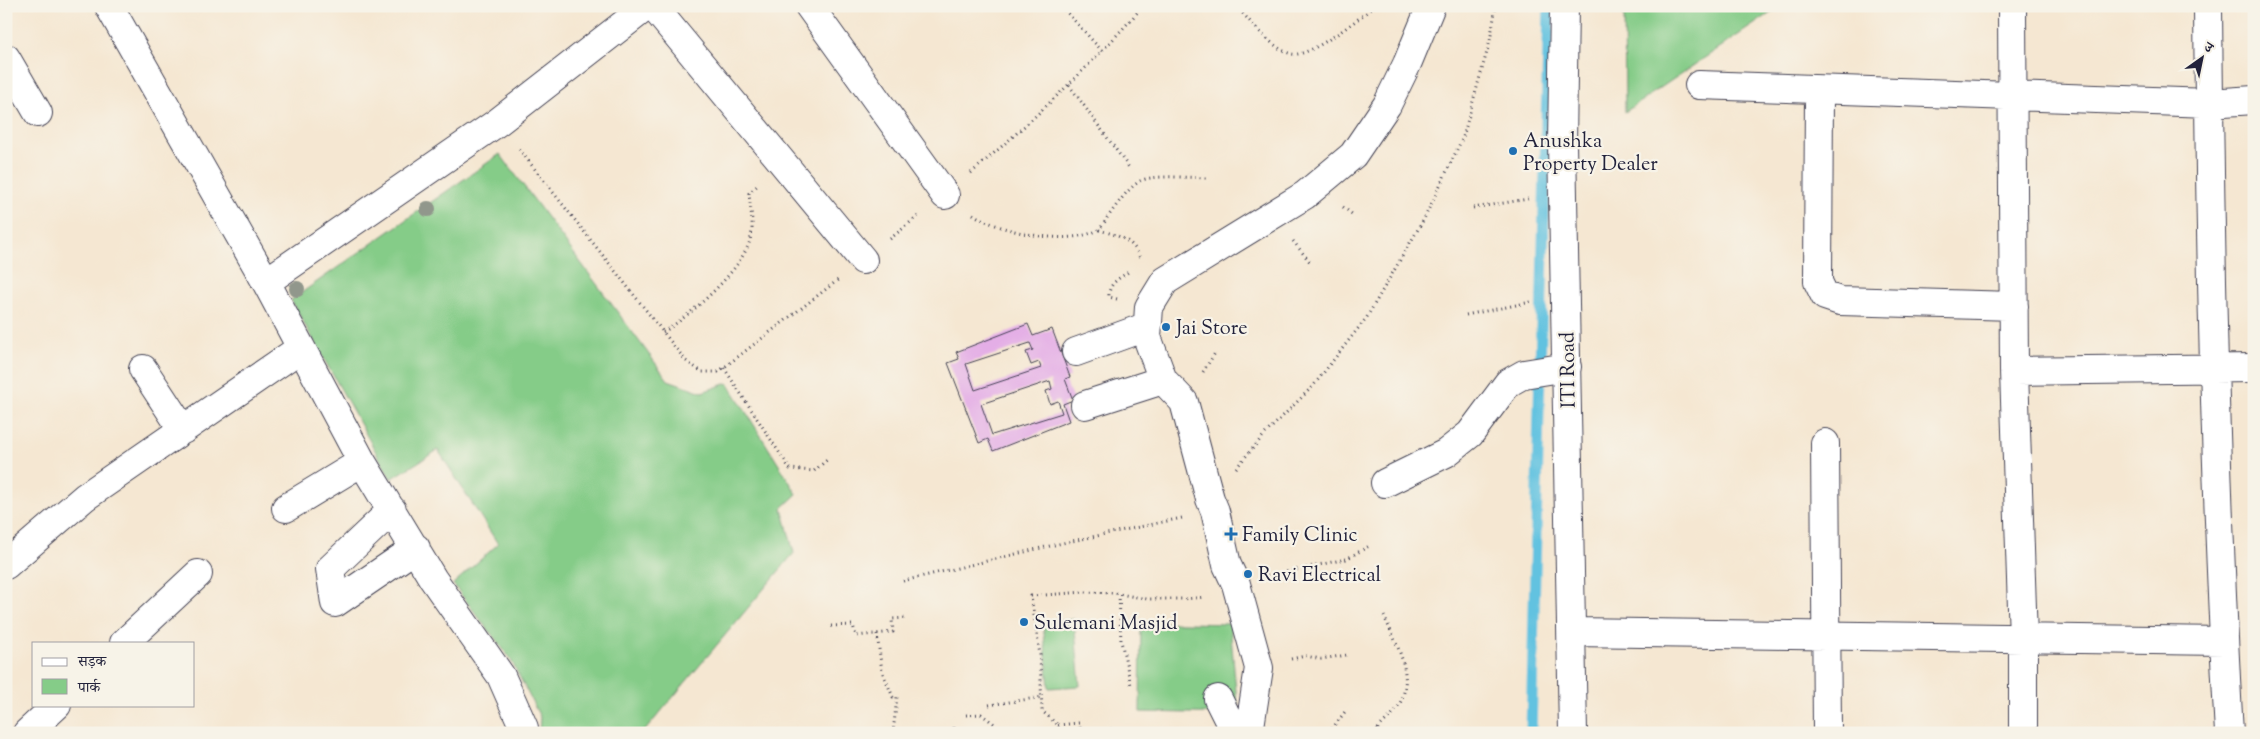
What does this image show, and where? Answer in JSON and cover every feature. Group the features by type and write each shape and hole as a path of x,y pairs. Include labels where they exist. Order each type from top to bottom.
{"street":[{"path":"109,6 266,282 362,462 434,579 501,676 524,728 524,733"},
{"path":"266,282 498,122 648,6"},
{"path":"653,6 863,260"},
{"path":"809,6 946,195"},
{"path":"1249,733 1259,668 1236,584 1227,565 1184,402 1162,380 1147,337 1149,307 1165,281 1305,195 1353,155 1387,105 1407,64 1431,6"},
{"name":"ITI Road","path":"1564,6 1566,367 1573,733"},
{"path":"2012,6 2014,96 2014,371 2023,733"},
{"path":"2208,6 2215,369 2224,641 2230,733"},
{"path":"6,58 38,113"},
{"path":"1699,85 2209,103 2254,100"},
{"path":"1819,90 1818,282 1825,296 1840,301 2014,306"},
{"path":"1076,352 1148,326"},
{"path":"6,565 85,497 301,348"},
{"path":"1385,483 1446,453 1470,434 1508,383 1524,374 1566,367"},
{"path":"2014,371 2254,368"},
{"path":"143,369 183,430"},
{"path":"1085,405 1162,380"},
{"path":"1825,443 1827,733"},
{"path":"286,508 362,462"},
{"path":"392,510 330,569 335,602 416,548"},
{"path":"125,642 198,574"},
{"path":"1572,632 2224,641"},
{"path":"1218,699 1235,733"},
{"path":"27,733 56,706"}],"path":[{"path":"1061,6 1103,52"},
{"path":"498,122 686,361 702,372 718,372 946,195 1018,132 1103,52 1143,6"},
{"path":"1236,6 1275,45 1292,55 1312,50 1375,6"},
{"path":"903,581 1212,505 1265,434 1314,385 1367,317 1424,219 1463,137 1490,41 1496,6"},
{"path":"1069,84 1130,169"},
{"path":"663,332 682,321 736,268 752,237 749,193 783,163"},
{"path":"1099,230 1124,196 1142,180 1153,178 1209,178"},
{"path":"1473,208 1564,194"},
{"path":"946,195 984,221 1018,232 1069,238 1099,230 1122,237 1132,244 1140,258 1137,266 1113,283 1109,290 1110,297"},
{"path":"1466,314 1566,295"},
{"path":"724,368 790,469 814,471 828,459"},
{"path":"1059,733 1058,725 1042,711 1040,655 1031,596 1085,592 1119,594 1147,599 1185,599 1210,596 1236,584 1346,559 1371,545"},
{"path":"1119,594 1122,641 1131,685"},
{"path":"1382,733 1376,731 1397,709 1405,693 1406,677 1404,661 1384,616"},
{"path":"831,626 852,625 856,636 876,634 893,632 892,619 904,618"},
{"path":"876,634 882,671 893,697 897,697 893,733"},
{"path":"1259,668 1306,656 1321,659 1347,654"},
{"path":"989,705 1043,697"},
{"path":"1330,733 1347,709"},
{"path":"966,715 980,714 996,725 997,733"},
{"path":"1058,725 1078,723 1081,732 1114,729 1114,733"},
{"path":"954,726 954,733"}],"green space":[{"path":"1624,6 1781,6 1625,112"},
{"path":"500,154 668,380 702,392 728,383 797,494 782,508 794,553 643,733 539,733 540,717 510,658 453,584 498,544 438,450 391,479 291,300"},
{"path":"1074,619 1080,686 1049,688 1043,623"},
{"path":"1141,622 1230,624 1238,714 1140,712"}],"building":[{"path":"1028,324 1033,336 1052,329 1070,377 1065,379 1073,400 1063,404 1069,421 993,451 988,439 979,443 948,363 959,359 956,352","holes":["1030,343 1033,350 1026,352 1031,365 1039,362 1041,368 975,390 966,364","1050,381 1052,389 1046,391 1050,404 1058,401 1062,413 992,435 981,404"]}],"waterway":[{"path":"1531,733 1549,6"}],"place":[{"name":"Anushka Property Dealer","path":"1513,151"},
{"name":"Jai Store","path":"1166,327"},
{"name":"Family Clinic","path":"1231,534"},
{"name":"Ravi Electrical","path":"1248,574"},
{"name":"Sulemani Masjid","path":"1024,622"}]}
